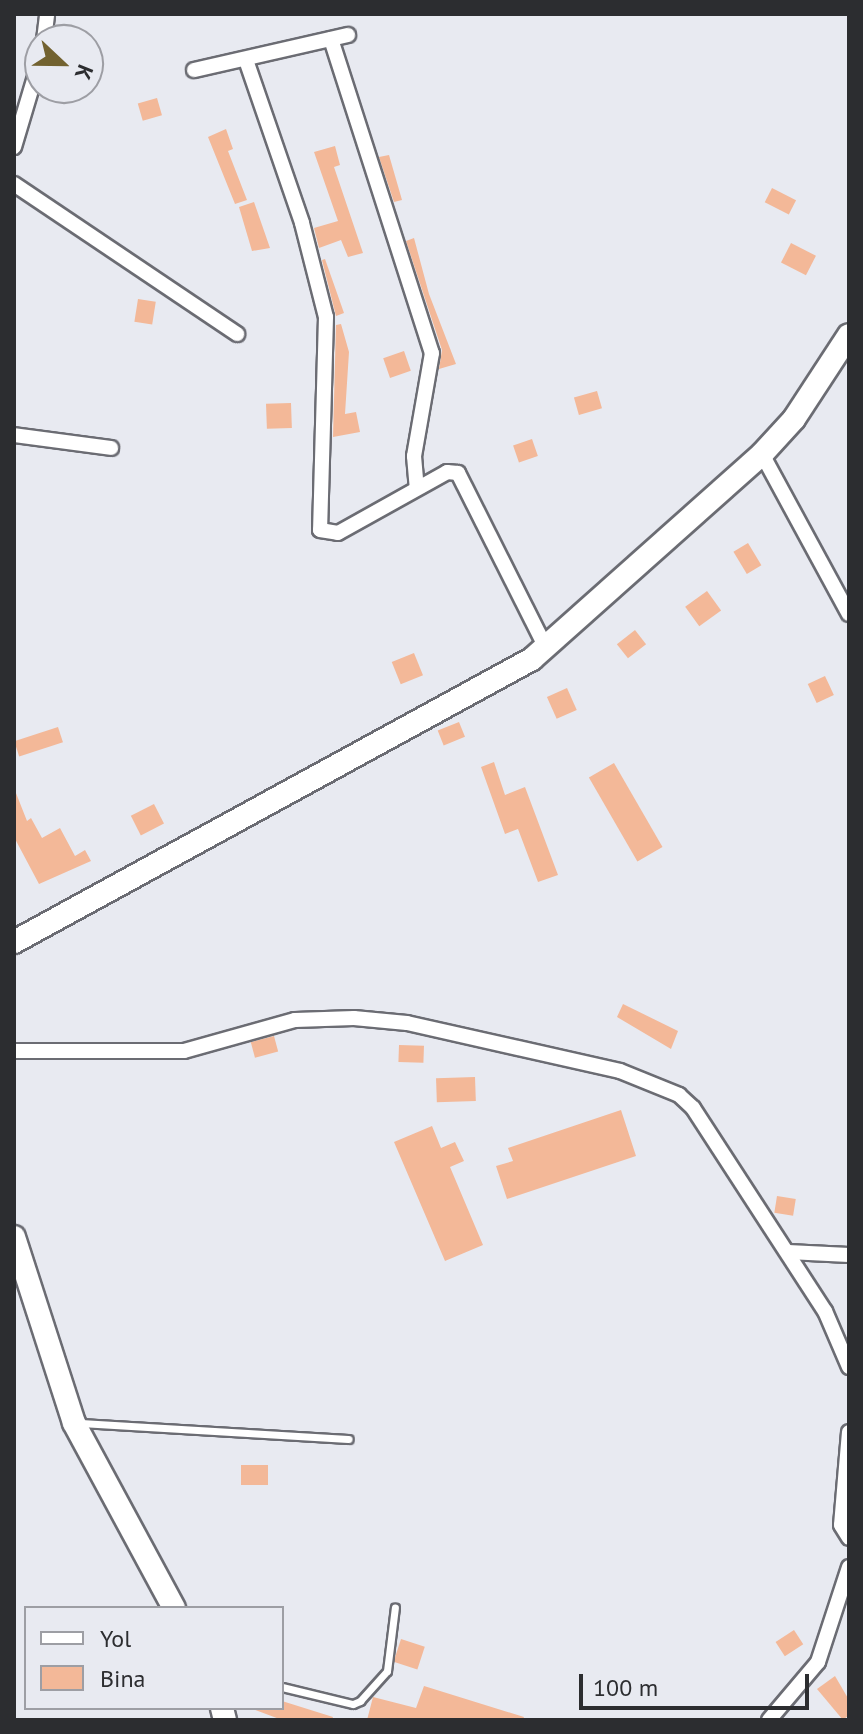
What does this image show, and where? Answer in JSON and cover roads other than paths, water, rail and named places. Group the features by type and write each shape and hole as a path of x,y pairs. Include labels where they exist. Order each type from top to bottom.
{"street":[{"path":"194,70 348,35"},
{"path":"331,39 432,353 414,456 417,488"},
{"path":"246,60 302,223 326,317 320,530 338,533 447,472 463,476 546,648"},
{"path":"14,147 27,104"},
{"path":"14,184 237,334"},
{"path":"14,942 505,677 546,648 762,454 794,419 849,335"},
{"path":"14,435 111,448"},
{"path":"762,454 849,614"},
{"path":"14,1051 184,1051 295,1020 354,1018 407,1023 597,1063 688,1102 838,1333 849,1367"},
{"path":"14,1237 74,1423 173,1606"},
{"path":"788,1252 849,1255"},
{"path":"849,1432 841,1525 849,1538"},
{"path":"769,1720 818,1662 849,1567"}],"lane":[{"path":"74,1423 349,1439"},
{"path":"284,1687 353,1704 360,1701 387,1671 395,1607"}]}
